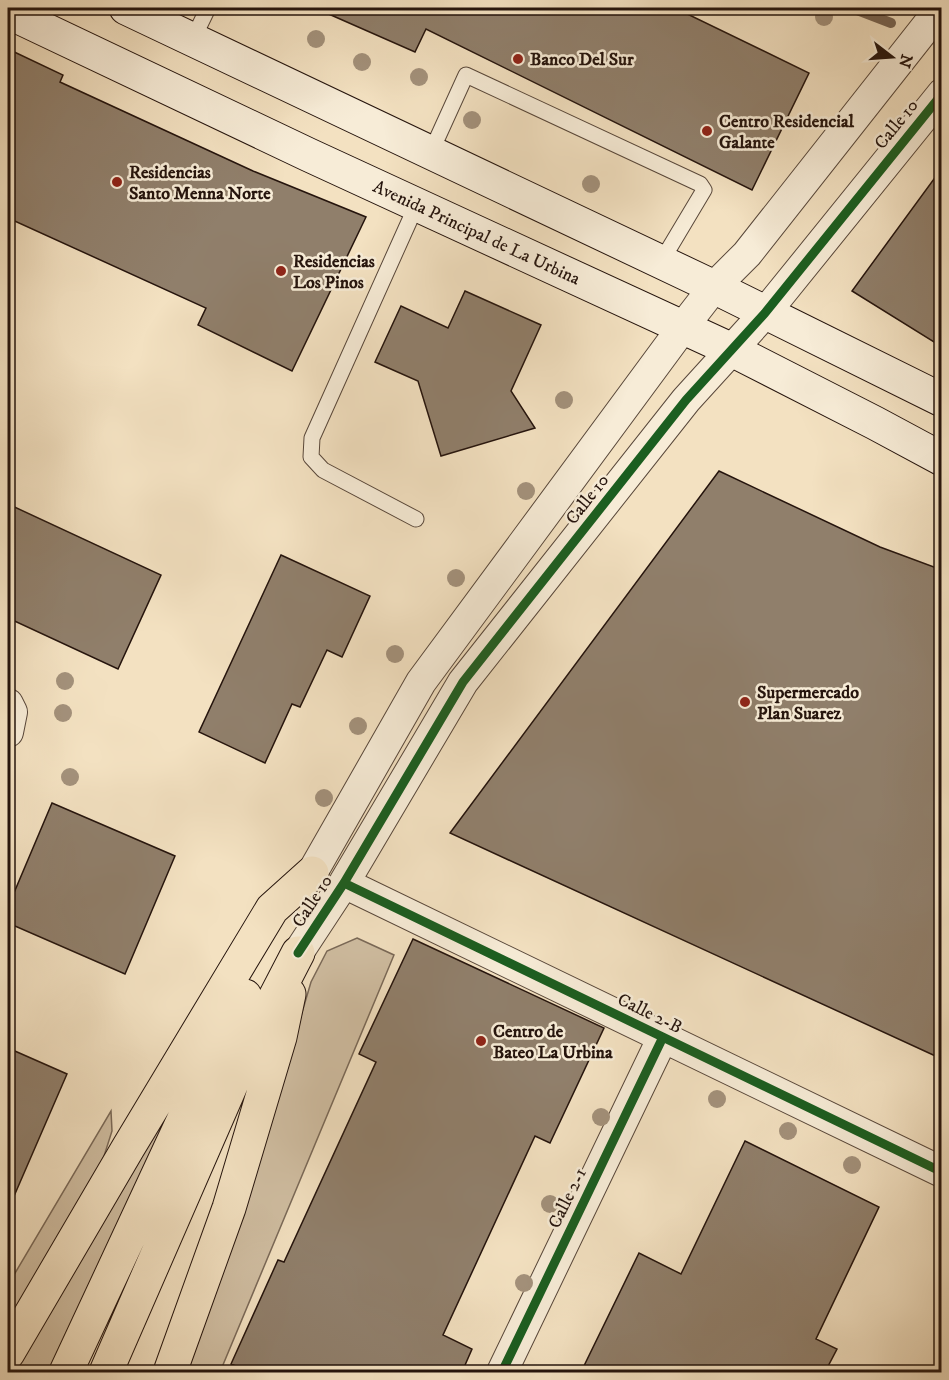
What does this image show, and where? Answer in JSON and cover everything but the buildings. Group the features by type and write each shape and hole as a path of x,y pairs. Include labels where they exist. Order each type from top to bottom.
{"highway":[{"path":"8,1353 128,1148 273,909 312,873"},
{"path":"66,1372 216,1050 312,873"},
{"path":"106,1372 239,1067 297,953"},
{"path":"170,1372 229,1208 280,1037 297,953"}],"main road":[{"path":"126,8 714,287 942,400"},
{"name":"Avenida Principal de La Urbina","path":"8,12 732,350 942,459"}],"street":[{"name":"Calle 10","path":"312,873 421,682 683,327 714,287 747,254 941,8"},
{"name":"Calle 10","path":"297,953 344,883 463,682 686,400 765,313 942,94"},
{"name":"Calle 2-B","path":"344,883 942,1172"},
{"name":"Calle 2-1","path":"502,1372 663,1037"}],"lane":[{"path":"193,39 208,8"},
{"path":"431,152 466,75 700,184 704,190 661,262"},
{"path":"416,519 323,470 311,457 312,438 417,204"}],"shaded area":[{"path":"357,938 394,955 220,1372 181,1372 262,1149 311,982 327,951"},
{"path":"177,1096 51,1372 12,1372"},
{"path":"111,1111 112,1131 98,1175 8,1331 8,1285"}],"waterway":[{"path":"852,8 891,23"}],"cycle path":[{"path":"298,953 344,883 463,682 686,400 765,313 942,94"},
{"path":"344,883 942,1172"},
{"path":"502,1372 663,1037"}],"place":[{"name":"Banco Del Sur","path":"518,59"},
{"name":"Centro Residencial Galante","path":"707,131"},
{"name":"Residencias Santo Menna Norte","path":"117,182"},
{"name":"Residencias Los Pinos","path":"281,271"},
{"name":"Supermercado Plan Suarez","path":"745,702"},
{"name":"Centro de Bateo La Urbina","path":"481,1041"}]}
